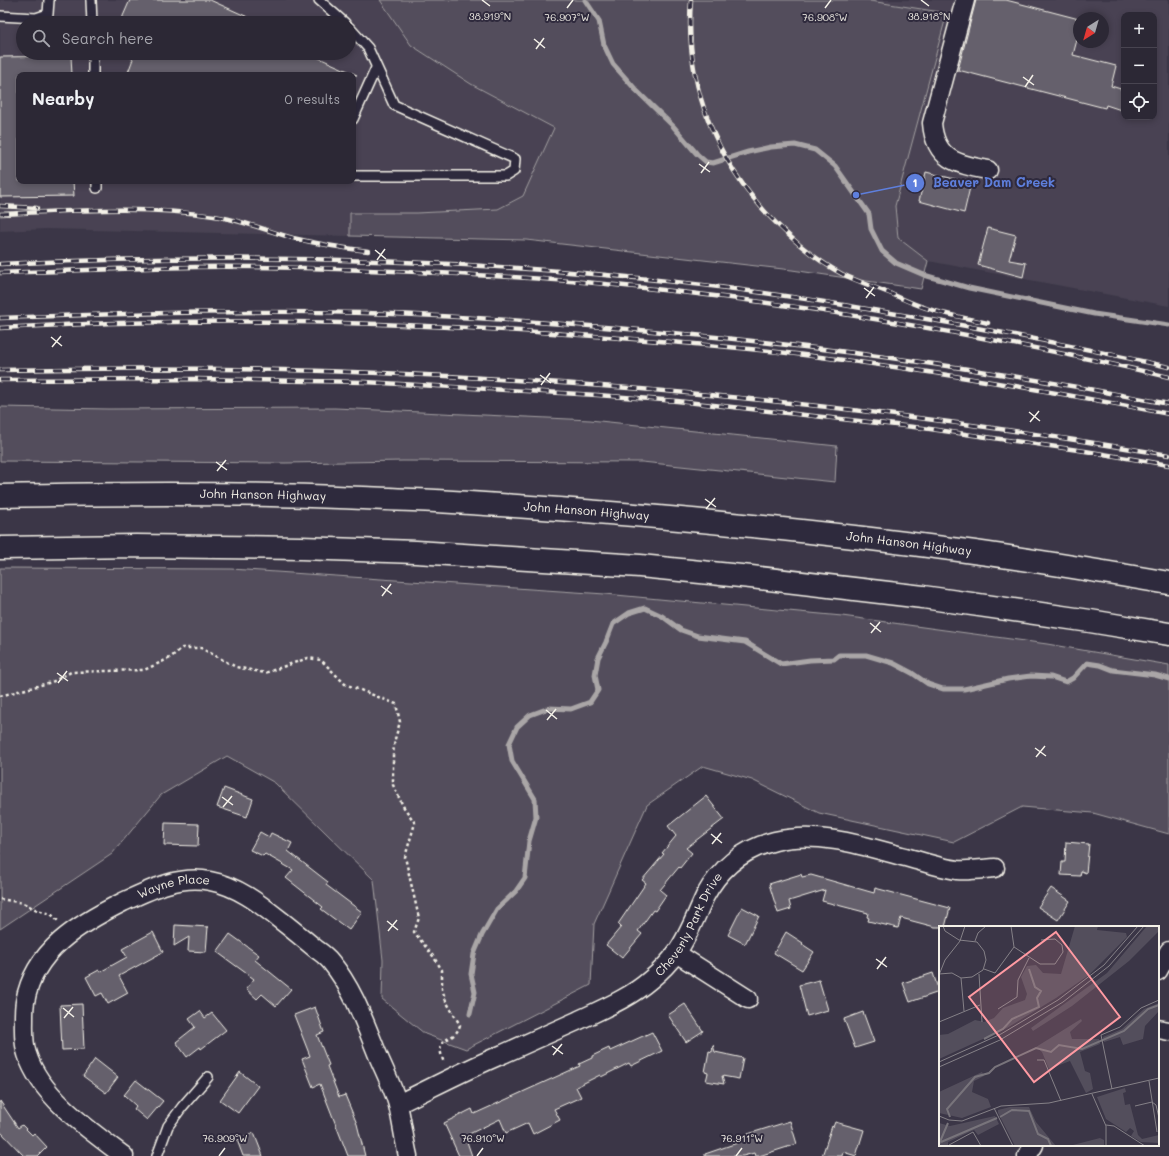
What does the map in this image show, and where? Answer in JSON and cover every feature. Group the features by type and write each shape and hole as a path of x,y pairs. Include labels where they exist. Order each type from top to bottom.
{"highway":[{"name":"John Hanson Highway","path":"0,496 163,493 280,495 447,502 604,512 733,523 897,542 1017,558 1169,583"},
{"path":"0,548 152,546 308,548 416,552 632,566 752,577 923,597 1169,634"}],"street":[{"path":"965,0 932,123 933,135 936,144 948,157 965,166 988,170"},
{"name":"Cheverly Park Drive","path":"398,1104 500,1055 548,1035 620,1000 637,990 664,968 676,952 686,937 705,896 714,881 728,865 742,854 759,846 776,841 802,838 823,838 958,870 995,868"},
{"name":"Wayne Place","path":"124,1156 96,1135 53,1097 36,1074 27,1054 24,1041 24,1003 31,980 42,960 66,935 106,910 143,893 169,882 191,880 210,881 233,888 258,903 330,960 346,982 359,1008 398,1104 408,1156"},
{"path":"1159,969 1169,951"},
{"path":"676,952 748,999"},
{"path":"1159,1029 1169,1031"},
{"path":"1027,1156 1033,1146"}],"lane":[{"path":"42,16 48,14 49,0"},
{"path":"91,0 92,16"},
{"path":"319,0 337,16"},
{"path":"0,16 16,17"},
{"path":"356,35 368,48 394,105 515,159 514,171 506,176 356,176"},
{"path":"93,60 93,72"},
{"path":"356,112 376,68"},
{"path":"157,1156 168,1126 208,1077"}],"path":[{"path":"0,696 52,682 71,672 144,670 170,658 182,648 201,648 236,667 266,673 308,658 321,660 345,684 396,704 400,722 395,739 393,754 393,785 403,806 415,823 405,857 418,918 414,932 442,970 442,989 446,1001 455,1014 460,1025 455,1034 442,1042 440,1047 440,1052 447,1067"},
{"path":"0,899 23,903 37,910 51,914 61,926"}],"shaded area":[{"path":"0,0 380,0 411,45 471,84 554,128 523,196 497,209 417,213 350,213 350,236 46,229 0,231"},
{"path":"380,0 870,0 947,13 895,206 898,238 928,261 921,289 792,270 526,240 350,236 350,213 417,213 498,209 523,196 554,128 471,84 411,45"},
{"path":"870,0 1169,0 1169,306 928,261 898,238 895,206 947,13"},
{"path":"0,407 108,409 335,408 590,420 837,446 835,482 642,462 403,461 285,463 0,461"},
{"path":"0,568 231,569 605,594 842,616 1047,644 1169,665 1169,834 1093,813 1022,807 954,842 819,813 752,780 703,766 647,805 594,924 591,985 466,1049 425,1034 382,999 383,960 374,880 275,783 227,756 161,795 112,854 0,929"}],"building":[{"path":"130,0 210,0 245,16 123,16"},
{"path":"976,0 1006,0 1073,17 1073,48 1075,48 1073,55 1116,66 1111,86 1121,89 1121,110 1106,105 1105,108 958,70"},
{"path":"0,57 16,57 16,60 71,60 72,72 16,72 16,184 73,184 74,196 0,197"},
{"path":"133,60 324,60 350,72 128,72"},
{"path":"926,172 971,183 964,213 919,201"},
{"path":"988,228 1016,235 1009,260 1026,263 1023,277 978,265"},
{"path":"224,788 253,799 247,817 217,807"},
{"path":"706,796 724,819 686,848 692,853 660,890 666,895 638,931 642,934 622,958 606,945 621,927 618,924 646,883 642,880 664,854 662,853 676,836 668,826"},
{"path":"165,823 199,824 198,846 164,845"},
{"path":"260,832 269,837 271,833 292,843 288,851 328,882 326,885 362,912 349,930 321,909 323,907 286,878 293,870 265,854 263,856 250,850"},
{"path":"1066,842 1089,844 1086,873 1081,871 1080,876 1061,875 1062,862 1065,862"},
{"path":"801,874 802,877 811,875 874,893 875,888 950,908 945,926 935,927 901,918 898,928 868,921 868,913 822,901 825,890 789,901 791,909 778,913 769,884"},
{"path":"1051,888 1070,901 1058,920 1038,907"},
{"path":"742,907 759,916 745,944 728,935"},
{"path":"175,925 209,927 206,952 188,951 189,937 174,946"},
{"path":"153,932 163,952 119,976 128,993 108,1004 102,993 96,996 86,977 99,970 100,972 127,957 122,949"},
{"path":"786,932 814,952 802,970 774,953"},
{"path":"230,934 259,955 255,960 291,989 276,1006 262,994 257,999 246,989 254,979 217,952"},
{"path":"933,973 939,992 910,1002 903,983"},
{"path":"819,980 828,1010 807,1016 799,985"},
{"path":"82,1004 84,1049 62,1050 60,1005"},
{"path":"685,1004 703,1031 686,1042 668,1015"},
{"path":"315,1007 324,1032 317,1035 329,1065 327,1066 339,1097 345,1095 357,1124 365,1156 348,1156 320,1084 313,1087 302,1059 310,1056 294,1015"},
{"path":"200,1011 205,1018 212,1013 226,1030 201,1049 200,1047 187,1057 176,1042 195,1027 189,1019"},
{"path":"863,1012 874,1042 855,1048 844,1019"},
{"path":"652,1032 662,1051 631,1066 629,1063 601,1077 600,1075 576,1087 581,1097 554,1109 560,1120 533,1134 528,1123 506,1133 500,1119 465,1136 472,1156 459,1156 444,1123 472,1109 474,1114 580,1066 579,1064 609,1048 610,1051"},
{"path":"713,1045 715,1052 743,1058 739,1079 722,1076 724,1084 706,1081 708,1073 705,1072 709,1051 712,1052"},
{"path":"95,1059 118,1077 106,1093 83,1076"},
{"path":"240,1072 258,1086 238,1113 220,1100"},
{"path":"136,1080 163,1101 147,1120 134,1109 136,1106 124,1095"},
{"path":"0,1101 18,1128 22,1125 32,1135 34,1133 47,1147 38,1156 24,1156 0,1131"},
{"path":"790,1121 797,1144 759,1156 755,1156 754,1153 743,1156 705,1156 705,1154 740,1142 739,1138 748,1134"},
{"path":"835,1122 864,1130 856,1156 843,1152 842,1156 822,1156 832,1126 833,1127"},
{"path":"254,1133 263,1156 243,1156 237,1140"}],"waterway":[{"path":"585,0 599,21 604,45 613,64 636,90 673,126 697,154 706,162 713,163 748,152 771,147 795,145 815,150 835,166 869,214 871,229 882,251 896,263 924,275 969,288 1094,314 1169,325"},
{"path":"470,1014 475,992 471,974 474,954 482,935 497,909 516,891 525,878 529,841 536,817 535,799 512,761 509,744 517,727 530,715 549,708 571,709 590,702 598,690 595,675 598,658 613,624 629,613 645,608 662,616 681,630 698,636 745,642 781,664 810,660 834,659 839,655 866,655 893,663 912,673 928,684 943,689 964,689 1008,679 1031,676 1051,677 1066,682 1073,678 1087,663 1100,665 1113,670 1155,675 1169,679"}],"railway":[{"path":"691,0 690,32 693,63 699,93 709,122 722,150 737,176 756,201 777,224 808,251 842,274 912,303 941,313 988,323"},
{"path":"0,206 37,208"},
{"path":"0,214 80,210 134,210 187,213 234,220 293,238 368,251"},
{"path":"0,264 176,259 352,260 528,269 615,276 703,285 852,306 1021,336 1169,367"},
{"path":"0,273 171,267 286,267 438,273 593,283 685,292 894,322 1032,347 1169,377"},
{"path":"0,318 137,313 320,312 526,321 783,344 938,364 1015,376 1169,404"},
{"path":"0,328 74,324 223,321 433,326 537,332 731,347 890,366 1169,414"},
{"path":"0,370 147,368 293,370 440,376 586,385 733,397 878,413 1024,432 1169,455"},
{"path":"0,380 197,379 365,382 597,395 677,401 923,428 1085,451 1169,465"}],"place":[{"name":"Beaver Dam Creek","path":"856,195"}]}
